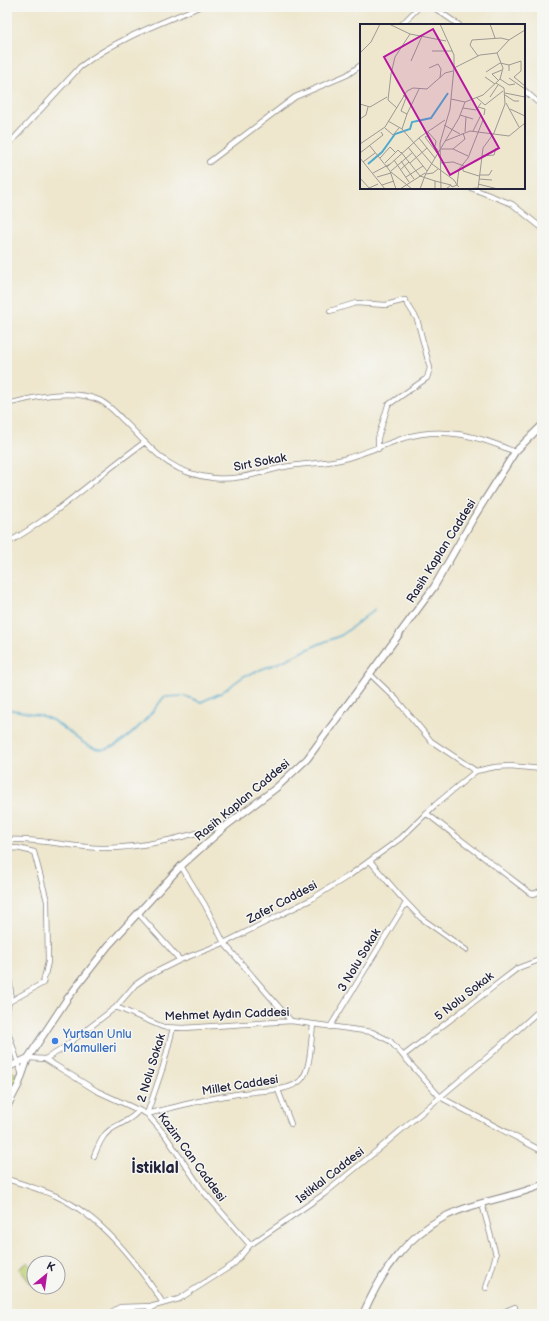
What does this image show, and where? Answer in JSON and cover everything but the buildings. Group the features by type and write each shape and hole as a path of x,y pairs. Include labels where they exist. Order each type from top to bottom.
{"street":[{"path":"7,146 80,67 93,57 135,34 199,7"},
{"path":"402,24 419,7"},
{"path":"433,7 458,24"},
{"path":"209,162 295,97 347,75 360,66"},
{"path":"525,91 542,106"},
{"path":"474,189 512,204 542,228"},
{"path":"330,311 356,303 386,305 404,300 408,301 417,319 429,373 427,378 388,405 378,438 378,449"},
{"name":"Sırt Sokak","path":"7,404 50,395 97,399 114,411 168,464 194,475 214,478 234,478 286,467 336,461 378,449 404,438 439,432 481,438 515,452"},
{"name":"Rasih Kaplan Caddesi","path":"7,1106 22,1075 28,1058 87,973 138,913 181,866 227,825 293,774 307,759 434,587 474,517 515,452 542,425"},
{"path":"7,543 55,512 145,442"},
{"path":"370,674 396,699 431,741 476,771"},
{"name":"Zafer Caddesi","path":"45,1059 59,1051 116,1007 139,981 180,960 224,943 310,900 370,861 401,838 426,813 476,771 510,766 542,769"},
{"path":"426,813 487,858 530,893 534,894 542,890"},
{"path":"7,840 22,839 90,848 119,848 187,836 227,825"},
{"path":"7,850 17,848 34,852 47,901 48,962 44,983 9,1002"},
{"path":"370,861 421,918 466,950"},
{"path":"181,866 205,905 224,943 291,1021"},
{"name":"3 Nolu Sokak","path":"330,1027 406,903"},
{"path":"138,913 180,960"},
{"path":"7,959 11,993 7,1012"},
{"name":"5 Nolu Sokak","path":"403,1056 518,968 542,959"},
{"name":"Mehmet Aydın Caddesi","path":"116,1007 153,1024 173,1028 291,1021 372,1032 390,1041 440,1097 542,1151"},
{"name":"Istiklal Caddesi","path":"108,1314 110,1311 120,1306 154,1306 179,1299 234,1264 250,1245 324,1194 440,1097 542,1008"},
{"name":"Millet Caddesi","path":"147,1114 236,1093 278,1090 293,1085 303,1078 308,1065 313,1024"},
{"name":"2 Nolu Sokak","path":"147,1114 163,1067 173,1028"},
{"path":"7,1029 16,1063 22,1075"},
{"path":"7,1068 28,1058 45,1059"},
{"name":"Kazim Can Caddesi","path":"45,1059 97,1091 147,1114 165,1135 208,1197 250,1245"},
{"path":"7,1090 15,1091"},
{"path":"278,1090 291,1124"},
{"path":"94,1156 104,1136 109,1130 134,1118 139,1110"},
{"path":"7,1179 57,1196 92,1219 120,1246 146,1277 163,1303"},
{"path":"371,1314 364,1312 389,1265 405,1244 446,1216 542,1185"},
{"path":"482,1204 496,1255 486,1288"},
{"path":"146,1314 154,1306"},
{"path":"498,1314 515,1307"}],"green space":[{"path":"7,1071 13,1072 17,1075 17,1081 12,1086 7,1086"},
{"path":"26,1264 26,1278 19,1269"}],"waterway":[{"path":"7,709 36,714 47,718 57,723 75,737 93,748 108,748 117,744 135,730 164,697 185,696 201,702 221,693 244,676 283,661 342,635 375,609"}],"place":[{"name":"Yurtsan Unlu Mamulleri","path":"55,1041"}],"district":[{"name":"İstiklal","path":"155,1167"}]}
